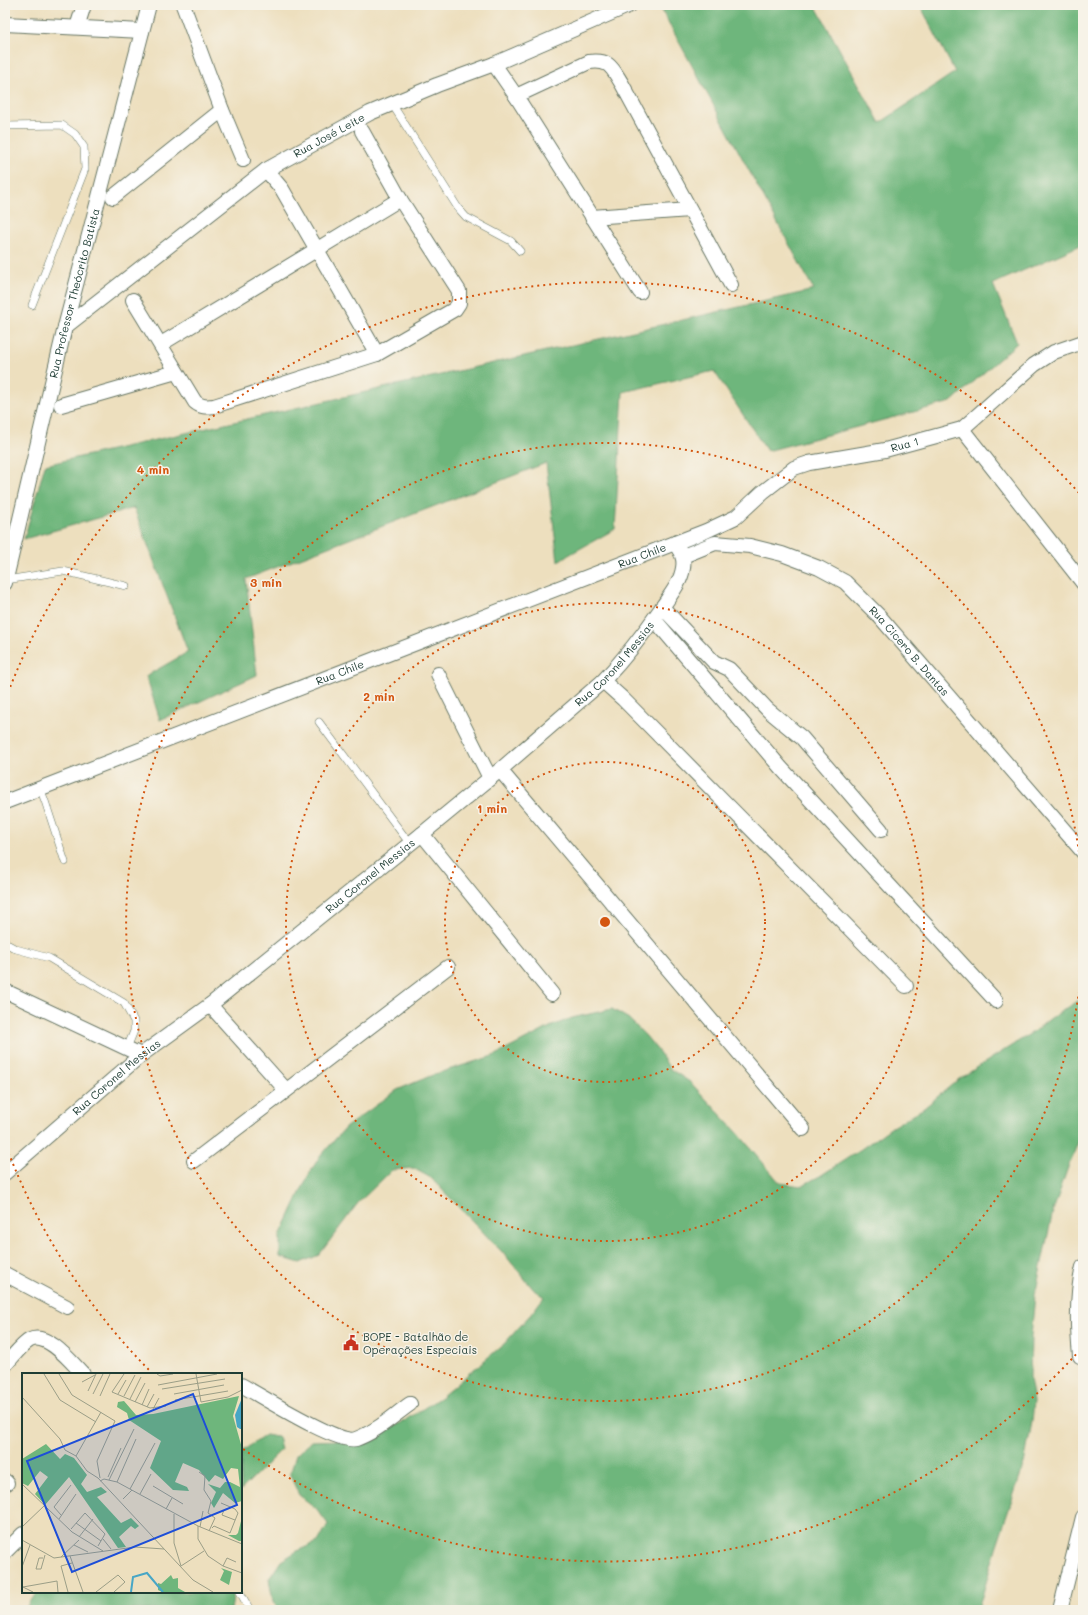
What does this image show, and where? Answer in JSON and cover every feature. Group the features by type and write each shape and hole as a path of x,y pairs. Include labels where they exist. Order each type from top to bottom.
{"street":[{"path":"77,27 84,5"},
{"name":"Rua Professor Theócrito Batista","path":"5,581 65,327 149,5"},
{"path":"183,5 222,110 243,160"},
{"name":"Rua José Leite","path":"65,327 266,170 370,113 437,85 494,64 630,5"},
{"path":"5,24 142,31"},
{"path":"516,96 589,62 601,60 609,65 622,84 732,285"},
{"path":"494,64 516,96 640,292"},
{"path":"113,196 222,110"},
{"path":"133,300 195,402 200,406 206,407 214,406 377,354 455,309 459,303 459,291 400,200 362,131"},
{"path":"266,170 282,189 377,354"},
{"path":"161,344 400,200"},
{"path":"592,216 690,210"},
{"path":"1083,342 1054,352 1034,365 962,429 1083,583"},
{"path":"61,405 176,372"},
{"name":"Rua 1","path":"675,542 706,531 736,517 763,492 794,468 809,462 885,450 962,429"},
{"path":"675,542 683,556"},
{"name":"Rua Chile","path":"5,802 675,542"},
{"name":"Rua Cicero B. Dantas","path":"683,556 715,543 750,546 782,554 819,568 846,582 880,617 1083,852"},
{"name":"Rua Coronel Messias","path":"5,1173 142,1055 210,1005 410,844 495,774 603,681 654,619 678,584 684,568 683,556"},
{"path":"662,607 714,662 729,669 768,710 802,738 881,830"},
{"path":"654,619 781,768 996,1001"},
{"path":"438,674 495,774 803,1129"},
{"path":"603,681 623,699 906,986"},
{"path":"422,834 552,994"},
{"path":"194,1161 448,967"},
{"path":"5,992 142,1055"},
{"path":"210,1005 286,1090"},
{"path":"1080,1356 1077,1330 1078,1301 1083,1267"},
{"path":"5,1274 67,1307"},
{"path":"5,1365 29,1340 36,1338 45,1340 53,1345 81,1373"},
{"path":"242,1386 314,1427 354,1440 372,1431 410,1404"},
{"path":"1060,1610 1083,1517"},
{"path":"5,1552 22,1535"}],"lane":[{"path":"392,104 458,208 472,221 511,241 520,251"},
{"path":"5,126 62,125 75,134 84,147 85,169 32,305"},
{"path":"5,581 63,571 126,586"},
{"path":"319,722 410,844"},
{"path":"40,788 46,801 65,862"},
{"path":"5,941 7,944 16,949 49,958 124,1003 134,1021 134,1031 127,1048"},
{"path":"241,1593 250,1610"}],"green space":[{"path":"659,5 815,5 880,123 955,72 920,5 1083,5 1083,244 993,284 1017,343 951,402 767,451 714,371 623,392 615,529 558,561 546,463 246,579 257,675 160,720 146,676 188,652 134,508 24,539 45,465 814,290"},
{"path":"1083,998 1083,1130 1053,1211 1035,1295 1031,1337 1030,1379 1034,1401 1032,1422 1024,1464 996,1548 978,1610 278,1610 273,1601 269,1579 281,1561 299,1550 318,1542 328,1524 316,1508 299,1495 290,1475 296,1455 311,1441 371,1439 406,1420 441,1397 504,1344 544,1297 534,1290 505,1255 431,1178 413,1168 392,1170 358,1203 319,1255 300,1263 280,1257 280,1236 307,1178 318,1159 345,1128 397,1090 435,1074 496,1055 552,1026 572,1018 612,1009 629,1019 645,1035 659,1052 670,1069 690,1082 737,1132 780,1183 801,1186 820,1176 892,1127 924,1108 959,1079"},
{"path":"266,1435 278,1437 281,1450 242,1489 242,1451"},
{"path":"38,1593 234,1593 231,1610 25,1610 30,1601"}],"place":[{"name":"BOPE - Batalhão de Operações Especiais","path":"351,1343"}]}
